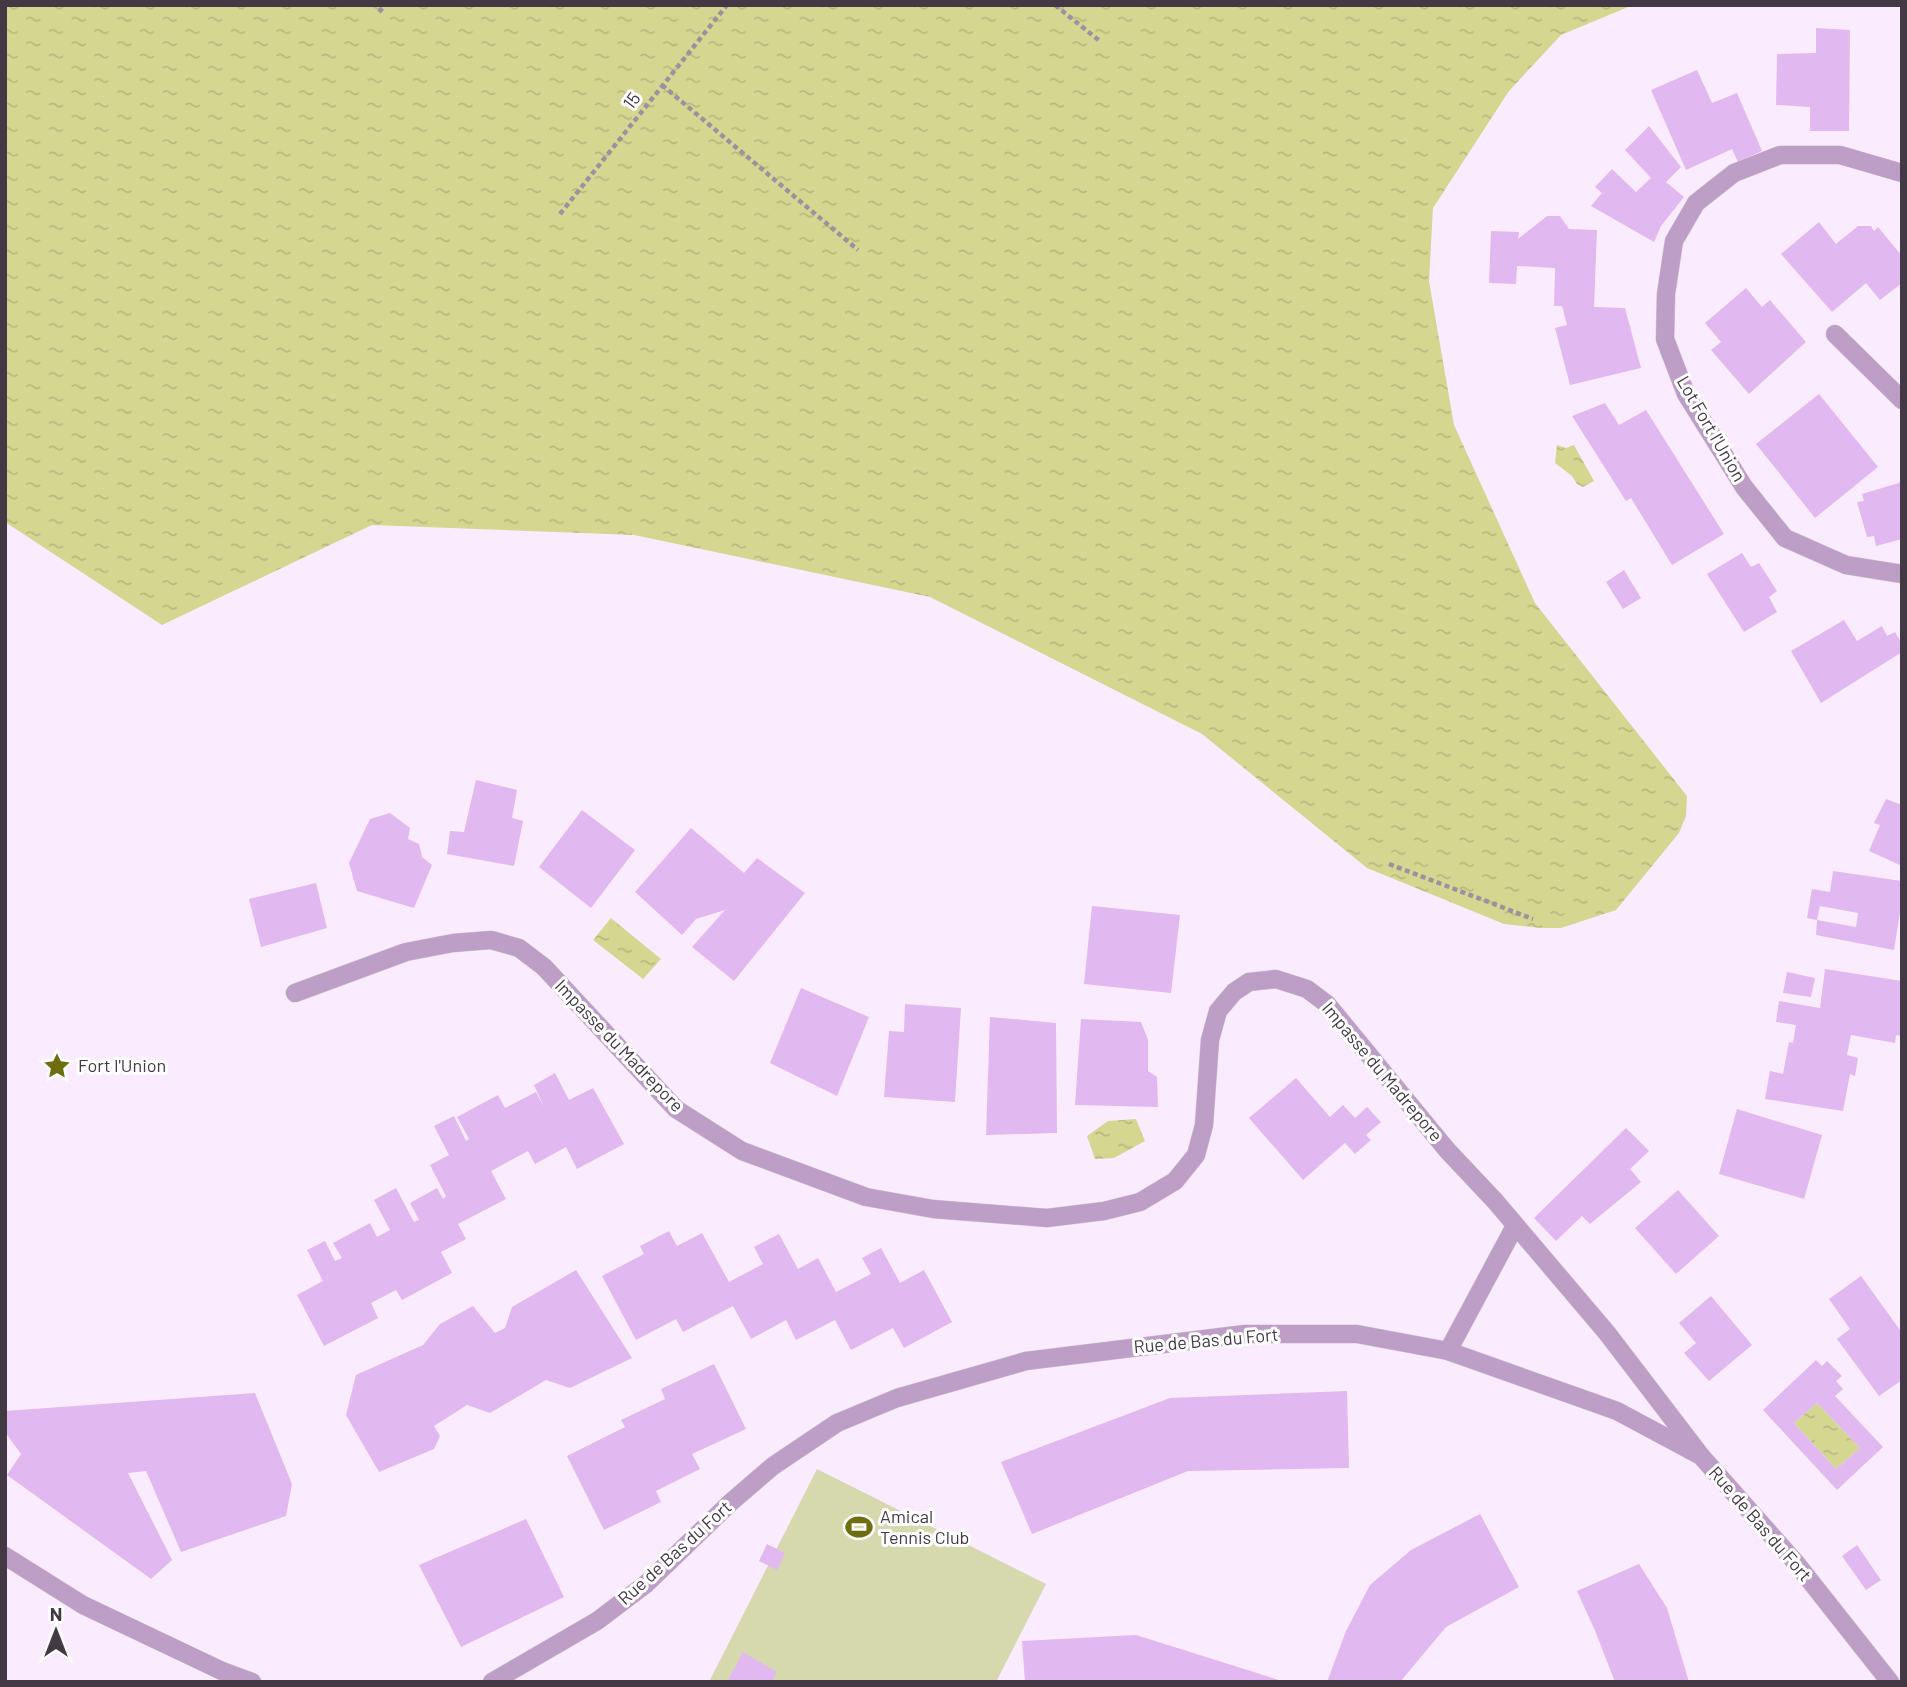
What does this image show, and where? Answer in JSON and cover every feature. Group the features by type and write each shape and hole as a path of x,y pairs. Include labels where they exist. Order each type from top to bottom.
{"street":[{"name":"Lot Fort l'Union","path":"1902,173 1840,155 1780,156 1734,173 1696,203 1674,241 1666,294 1665,340 1686,394 1744,487 1785,538 1846,565 1902,574"},
{"path":"1835,334 1902,400"},
{"name":"Impasse du Madrepore","path":"295,993 406,953 453,943 491,940 519,948 544,967 676,1110 742,1151 866,1197 933,1209 1047,1218 1104,1211 1140,1202 1175,1181 1196,1155 1203,1125 1210,1040 1218,1010 1234,992 1249,982 1276,979 1307,989 1327,1004 1447,1150 1495,1201 1607,1332 1701,1456"},
{"path":"1448,1351 1515,1226"},
{"name":"Rue de Bas du Fort","path":"492,1682 597,1621 646,1584 730,1503 773,1466 837,1423 897,1398 1026,1361 1245,1334 1357,1334 1448,1351 1617,1411 1701,1456 1796,1563 1890,1682"},
{"path":"5,1556 83,1605 222,1671 252,1682"}],"path":[{"path":"379,12 385,5"},
{"name":"15","path":"560,214 727,5"},
{"path":"1055,5 1101,42"},
{"path":"662,85 858,250"},
{"path":"1388,864 1533,919"}],"shaded area":[{"name":"Amical Tennis Club","path":"817,1469 1046,1584 996,1682 709,1682"}],"water":[{"path":"5,5 1633,5 1561,35 1509,91 1433,208 1429,281 1454,425 1535,603 1687,796 1686,816 1679,833 1616,910 1561,928 1504,924 1367,868 1202,734 930,597 634,535 372,525 162,625 5,522"},
{"path":"1557,445 1566,448 1574,445 1594,481 1583,487 1555,463"},
{"path":"611,918 661,959 643,979 593,940"},
{"path":"1136,1119 1145,1141 1114,1158 1095,1159 1087,1136 1108,1121"},
{"path":"1817,1403 1860,1448 1836,1469 1794,1423"}],"building":[{"path":"1816,28 1850,30 1849,131 1810,131 1810,107 1776,105 1777,54 1816,53"},
{"path":"1697,70 1712,103 1737,93 1762,151 1738,162 1732,149 1686,170 1651,90"},
{"path":"1649,126 1681,167 1666,182 1684,197 1661,226 1654,242 1591,206 1602,193 1595,187 1612,169 1636,192 1651,178 1625,150"},
{"path":"1547,216 1560,216 1569,229 1597,230 1594,307 1625,308 1641,368 1570,385 1555,328 1567,325 1562,306 1554,306 1555,268 1517,266 1516,284 1489,283 1491,231 1519,232 1518,239"},
{"path":"1819,222 1836,244 1858,226 1871,226 1874,231 1878,227 1902,256 1902,283 1880,300 1866,283 1832,312 1781,254"},
{"path":"1746,288 1762,307 1770,300 1806,342 1749,394 1711,350 1721,342 1705,323"},
{"path":"1819,394 1878,467 1815,518 1756,444"},
{"path":"1605,403 1619,425 1646,410 1724,534 1672,565 1631,498 1626,501 1572,416"},
{"path":"1902,482 1902,539 1876,546 1874,536 1867,537 1857,502 1864,501 1862,494"},
{"path":"1742,553 1751,567 1759,563 1777,591 1769,597 1777,612 1744,632 1707,574"},
{"path":"1624,570 1641,598 1623,609 1606,582"},
{"path":"1844,620 1857,641 1882,626 1887,636 1895,632 1902,644 1902,652 1821,703 1791,651"},
{"path":"476,780 517,790 512,818 523,821 514,866 447,854 450,831 464,832"},
{"path":"1886,799 1902,805 1902,866 1869,851 1880,825 1874,823"},
{"path":"582,810 635,850 591,908 539,867"},
{"path":"390,813 410,828 408,839 419,844 422,857 432,865 414,908 357,891 349,863 370,819"},
{"path":"691,828 744,873 757,858 805,893 734,981 692,947 725,910 696,919 682,935 635,892"},
{"path":"1833,871 1902,881 1902,900 1894,950 1816,935 1817,920 1807,918 1812,889 1830,892","holes":["1820,906 1858,913 1856,927 1817,920"]},
{"path":"316,883 327,928 261,947 249,899"},
{"path":"1092,906 1180,915 1171,993 1084,984"},
{"path":"1825,969 1902,981 1902,1036 1896,1035 1895,1043 1851,1035 1847,1055 1858,1058 1855,1076 1850,1074 1843,1111 1765,1099 1770,1071 1783,1074 1789,1042 1793,1043 1796,1025 1776,1022 1779,1001 1820,1008"},
{"path":"1787,972 1815,978 1811,997 1783,993"},
{"path":"801,988 869,1017 837,1096 770,1063"},
{"path":"905,1004 961,1008 955,1102 884,1097 889,1031 904,1032"},
{"path":"990,1017 1056,1023 1057,1133 986,1135"},
{"path":"1081,1019 1141,1022 1148,1040 1148,1071 1157,1077 1158,1107 1075,1105"},
{"path":"555,1073 569,1100 593,1088 624,1144 577,1169 566,1147 535,1164 528,1151 491,1171 506,1199 458,1224 466,1239 441,1252 452,1273 402,1300 396,1290 371,1303 378,1318 324,1346 297,1295 323,1281 307,1250 325,1241 335,1261 342,1258 333,1243 370,1223 377,1237 390,1230 374,1200 396,1188 414,1222 419,1220 410,1203 437,1188 443,1199 446,1196 430,1165 449,1155 434,1126 454,1116 466,1141 469,1139 457,1117 498,1095 505,1108 536,1092 544,1107 534,1085"},
{"path":"1296,1078 1330,1117 1343,1105 1355,1118 1367,1107 1381,1122 1366,1135 1371,1140 1355,1154 1345,1143 1303,1180 1249,1118"},
{"path":"1737,1109 1822,1135 1804,1199 1719,1174"},
{"path":"1626,1128 1649,1151 1630,1169 1641,1182 1590,1224 1582,1216 1556,1241 1534,1218"},
{"path":"1678,1190 1719,1236 1676,1274 1635,1228"},
{"path":"669,1231 677,1246 702,1233 729,1282 763,1264 754,1247 779,1234 798,1269 818,1258 836,1292 871,1274 862,1258 881,1248 900,1283 924,1270 952,1322 904,1348 893,1328 851,1350 835,1320 796,1340 786,1320 751,1339 733,1306 683,1332 676,1319 636,1340 602,1276 644,1254 640,1246"},
{"path":"576,1270 632,1358 570,1388 546,1380 490,1413 467,1405 434,1426 440,1436 434,1449 379,1472 346,1415 356,1375 423,1345 440,1324 473,1306 495,1333 505,1328 512,1307"},
{"path":"1861,1276 1900,1330 1902,1329 1902,1380 1879,1396 1837,1339 1850,1329 1829,1299"},
{"path":"1711,1296 1752,1345 1709,1381 1684,1353 1696,1343 1679,1323"},
{"path":"1816,1360 1822,1366 1827,1361 1842,1376 1836,1381 1843,1389 1835,1396 1883,1447 1837,1490 1763,1410","holes":["1817,1403 1860,1448 1836,1469 1794,1423"]},
{"path":"714,1364 746,1429 692,1454 700,1469 656,1491 661,1502 604,1530 567,1456 625,1427 621,1420 665,1399 661,1389"},
{"path":"1347,1391 1349,1468 1188,1471 1032,1534 1001,1462 1170,1398"},
{"path":"255,1393 292,1484 286,1516 181,1552 146,1471 128,1473 172,1560 151,1579 7,1475 21,1454 5,1432 5,1411"},
{"path":"1480,1514 1519,1587 1446,1627 1400,1682 1327,1682 1346,1631 1370,1585 1411,1550"},
{"path":"526,1519 564,1597 461,1647 419,1565"},
{"path":"767,1544 785,1553 777,1570 759,1561"},
{"path":"1857,1545 1881,1580 1866,1590 1842,1556"},
{"path":"1639,1564 1667,1608 1689,1682 1615,1682 1577,1591"},
{"path":"1136,1635 1282,1682 1025,1682 1022,1641"},
{"path":"743,1652 777,1672 772,1682 727,1682"}],"place":[{"name":"Fort l'Union","path":"57,1066"},
{"name":"Amical Tennis Club","path":"859,1527"}]}
